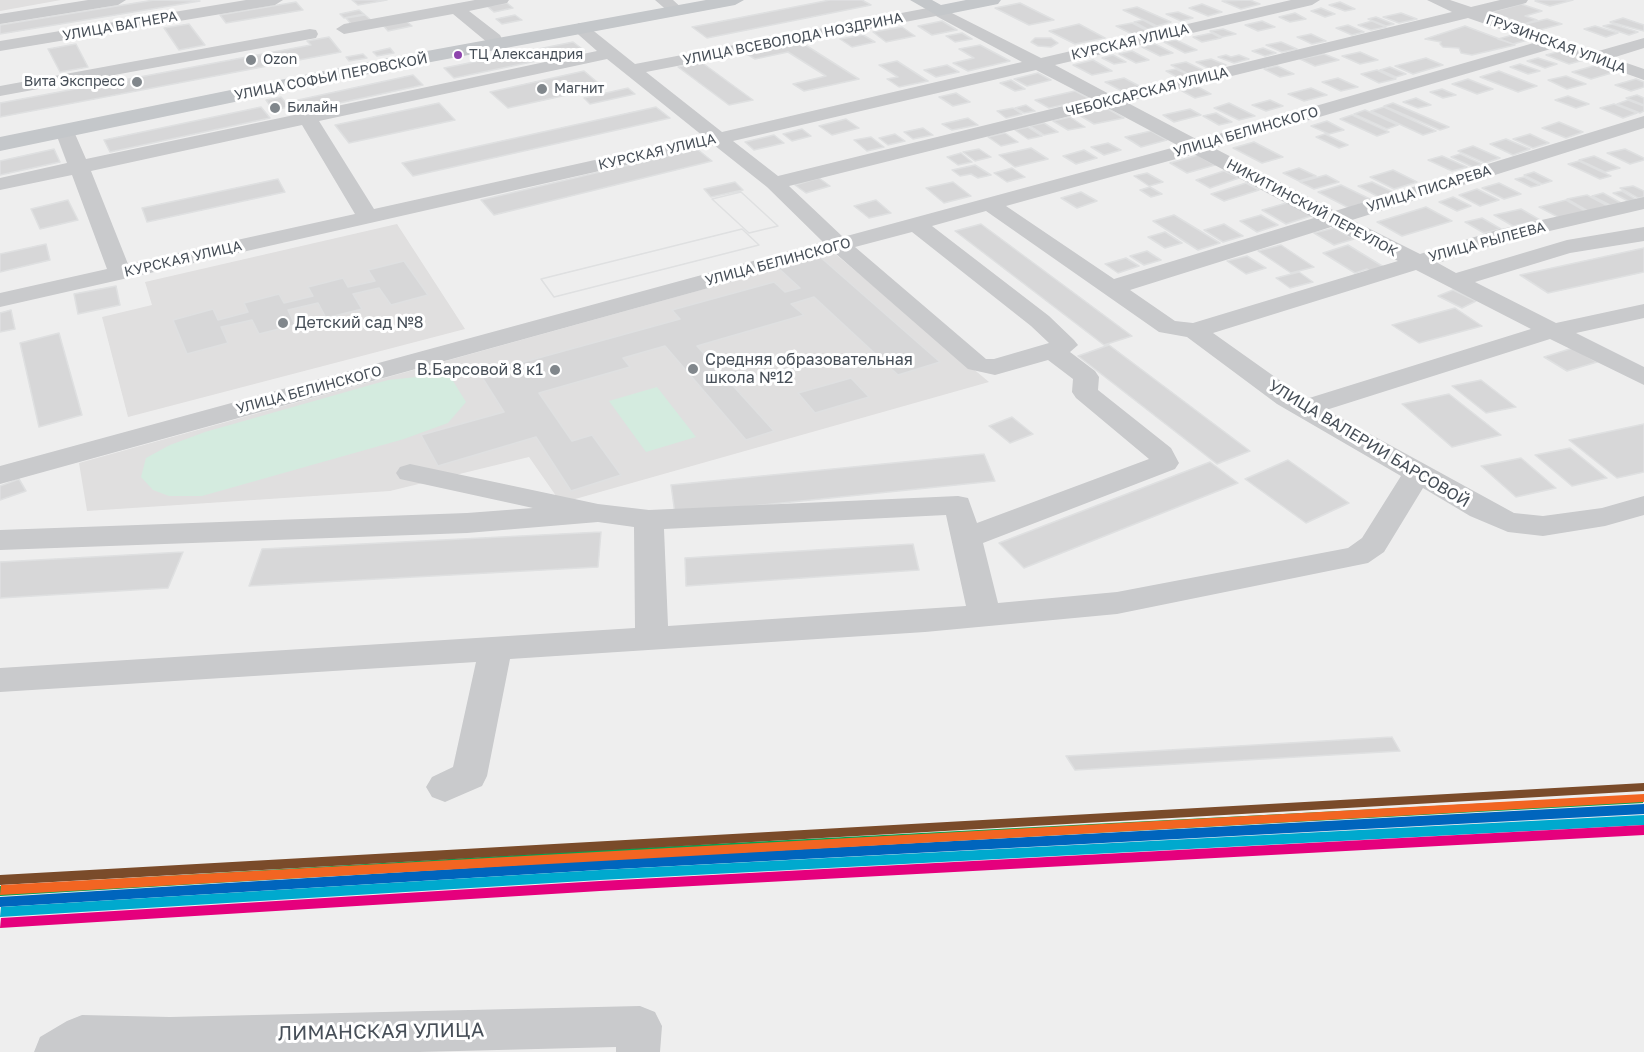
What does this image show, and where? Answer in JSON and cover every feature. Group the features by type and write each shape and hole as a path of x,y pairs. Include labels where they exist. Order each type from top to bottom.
{"main road":[{"name":"УЛИЦА СОФЬИ ПЕРОВСКОЙ","path":"0,144 579,28 670,5 735,0"},
{"name":"НИКИТИНСКИЙ ПЕРЕУЛОК","path":"919,0 938,11"},
{"name":"УЛИЦА ВСЕВОЛОДА НОЗДРИНА","path":"938,11 992,0"},
{"path":"0,136 494,39 579,28"}],"street":[{"path":"0,19 118,0"},
{"name":"УЛИЦА ВАГНЕРА","path":"0,46 103,29 215,5 274,0"},
{"path":"344,29 501,0"},
{"name":"КУРСКАЯ УЛИЦА","path":"0,300 716,139 1312,0"},
{"name":"ГРУЗИНСКАЯ УЛИЦА","path":"1434,0 1644,75"},
{"name":"ЧЕБОКСАРСКАЯ УЛИЦА","path":"774,183 1520,0"},
{"path":"456,8 494,39"},
{"name":"НИКИТИНСКИЙ ПЕРЕУЛОК","path":"938,11 1333,219 1644,377"},
{"name":"УЛИЦА ВСЕВОЛОДА НОЗДРИНА","path":"630,70 938,11"},
{"path":"579,28 774,183 839,245 977,364 985,368 1052,351 1065,345 1040,321 916,224"},
{"path":"103,29 126,68"},
{"path":"0,91 309,34"},
{"path":"1595,57 1644,42"},
{"name":"УЛИЦА БЕЛИНСКОГО","path":"0,475 1196,147 1554,43"},
{"path":"0,184 611,53"},
{"path":"307,118 368,217"},
{"name":"УЛИЦА ПИСАРЕВА","path":"1111,288 1644,122"},
{"path":"65,131 120,273"},
{"name":"УЛИЦА РЫЛЕЕВА","path":"1194,331 1415,261 1505,236 1644,203"},
{"name":"УЛИЦА ВАЛЕРИИ БАРСОВОЙ","path":"989,204 1168,327 1194,331 1304,408 1417,474 1508,522 1543,526 1605,517 1644,505"},
{"path":"1454,280 1567,247 1644,234"},
{"path":"1304,408 1551,331 1644,311"},
{"path":"967,538 1165,464 1161,454 1085,392 1086,377 1052,351"},
{"path":"410,472 598,513 649,520 958,505 985,616"},
{"path":"0,680 654,639 985,616 1117,603 1357,556 1373,544 1417,474"},
{"path":"0,540 467,523 598,513"},
{"path":"649,520 651,625 654,639"},
{"path":"445,787 469,776 495,649"},
{"name":"ЛИМАНСКАЯ УЛИЦА","path":"56,1052 82,1035 170,1038 639,1039"}],"shaded area":[{"path":"0,0 61,0 0,11"},
{"name":"Детский сад №8","path":"397,224 465,329 128,417 102,317 152,305 145,282"},
{"name":"Средняя образовательная школа №12","path":"834,253 989,382 561,503 529,457 390,491 87,511 79,463"}],"green space":[{"path":"450,376 466,402 448,423 404,439 202,496 169,496 153,490 141,477 146,458 170,445 205,432 388,380"},
{"path":"657,387 696,437 646,452 609,401"}],"building":[{"path":"154,0 200,1 0,34 0,25"},
{"path":"352,0 387,0 358,5"},
{"path":"830,0 862,0 871,5 707,38 692,27"},
{"path":"1250,0 1260,4 1241,9 1222,1"},
{"path":"1573,0 1550,6 1535,1"},
{"path":"296,2 303,10 226,23 220,15"},
{"path":"1340,2 1355,9 1345,11 1329,5"},
{"path":"507,3 513,8 494,12 487,6"},
{"path":"1020,3 1054,20 1029,25 995,8"},
{"path":"1202,4 1222,12 1208,16 1189,8"},
{"path":"1521,4 1542,11 1525,16 1537,20 1524,24 1491,12"},
{"path":"1137,7 1171,22 1157,26 1123,10"},
{"path":"1321,8 1335,14 1325,17 1311,11"},
{"path":"359,10 364,14 344,18 340,14"},
{"path":"1178,12 1193,18 1181,21 1166,14"},
{"path":"1295,13 1306,19 1290,22 1279,17"},
{"path":"1401,13 1417,19 1399,23 1383,17"},
{"path":"365,15 372,21 352,25 346,18"},
{"path":"515,15 522,20 502,24 496,19"},
{"path":"1376,17 1394,24 1386,26 1368,19"},
{"path":"1623,18 1644,25 1644,31 1610,22"},
{"path":"1547,19 1562,24 1539,30 1525,24"},
{"path":"405,20 412,26 388,31 382,24"},
{"path":"1143,20 1156,27 1147,29 1134,22"},
{"path":"942,21 957,30 932,35 918,26"},
{"path":"1262,21 1275,27 1258,31 1245,25"},
{"path":"1372,21 1386,27 1371,30 1358,25"},
{"path":"1132,23 1148,31 1132,34 1116,26"},
{"path":"189,24 205,45 179,50 164,28"},
{"path":"1079,24 1105,38 1075,44 1049,31"},
{"path":"1612,24 1638,32 1629,35 1603,26"},
{"path":"1348,25 1364,32 1352,35 1336,28"},
{"path":"1465,26 1515,45 1472,55 1461,53 1459,48 1443,47 1441,42 1425,39"},
{"path":"1595,26 1618,33 1606,37 1584,29"},
{"path":"902,27 915,36 886,42 873,32"},
{"path":"1223,29 1236,34 1222,37 1210,31"},
{"path":"962,33 972,39 955,42 946,36"},
{"path":"1212,33 1221,38 1202,42 1193,37"},
{"path":"1311,34 1326,41 1312,44 1297,37"},
{"path":"863,35 875,42 852,47 840,39"},
{"path":"1513,35 1528,40 1513,44 1498,39"},
{"path":"329,37 341,52 0,117 0,103 311,45 307,41"},
{"path":"1035,38 1051,38 1058,43 1051,47 1038,46 1031,42"},
{"path":"1176,40 1197,50 1185,53 1164,42"},
{"path":"799,41 859,79 804,91 793,84 826,76 788,52 755,59 745,53"},
{"path":"573,42 585,51 454,78 444,68"},
{"path":"1281,42 1297,49 1282,52 1266,45"},
{"path":"76,44 88,67 60,72 48,49"},
{"path":"1155,44 1173,53 1160,56 1142,47"},
{"path":"980,45 1010,61 968,71 953,63 974,58 959,49"},
{"path":"390,48 394,53 377,56 373,52"},
{"path":"1263,48 1276,53 1265,56 1252,51"},
{"path":"1132,51 1149,60 1136,63 1119,54"},
{"path":"1561,51 1584,60 1569,64 1546,55"},
{"path":"1360,52 1378,60 1360,64 1342,56"},
{"path":"363,54 367,58 349,61 346,57"},
{"path":"1324,54 1339,60 1315,66 1300,59"},
{"path":"1113,55 1126,62 1114,64 1102,58"},
{"path":"1226,55 1231,57 1239,55 1249,59 1234,63 1218,57"},
{"path":"1426,58 1443,65 1413,74 1395,66"},
{"path":"1538,58 1557,64 1545,68 1527,61"},
{"path":"1211,59 1226,65 1210,69 1196,62"},
{"path":"1093,60 1112,71 1092,75 1073,65"},
{"path":"897,61 928,81 899,87 887,79 898,77 879,65"},
{"path":"701,62 753,100 729,105 678,67"},
{"path":"1186,62 1205,71 1190,75 1171,65"},
{"path":"1520,64 1540,71 1528,74 1510,67"},
{"path":"947,65 959,72 936,77 924,70"},
{"path":"1597,65 1615,72 1591,79 1572,72"},
{"path":"1277,66 1294,74 1280,77 1264,69"},
{"path":"1390,67 1406,74 1396,77 1380,70"},
{"path":"1176,69 1189,75 1179,78 1166,71"},
{"path":"1377,70 1396,79 1379,83 1361,74"},
{"path":"584,71 603,87 508,108 490,92"},
{"path":"1499,71 1537,86 1518,92 1480,77"},
{"path":"1038,73 1051,80 1027,86 1014,79"},
{"path":"413,75 423,85 307,110 298,100"},
{"path":"1566,76 1586,84 1567,89 1548,80"},
{"path":"1124,78 1141,87 1122,91 1105,82"},
{"path":"1338,78 1358,87 1341,91 1322,82"},
{"path":"1468,79 1493,89 1477,94 1452,84"},
{"path":"1636,79 1644,82 1644,87 1631,91 1615,85"},
{"path":"1011,80 1025,89 1015,91 1000,83"},
{"path":"1198,87 1211,94 1195,98 1182,91"},
{"path":"628,88 635,94 590,104 584,98"},
{"path":"1311,88 1327,95 1304,101 1288,94"},
{"path":"1442,89 1456,95 1443,98 1430,92"},
{"path":"1075,91 1090,99 1049,108 1035,100"},
{"path":"956,93 970,102 953,106 939,97"},
{"path":"1637,95 1644,98 1644,105 1626,98"},
{"path":"1568,96 1589,104 1576,108 1555,100"},
{"path":"281,97 289,107 273,110 266,100"},
{"path":"1416,98 1431,105 1418,108 1403,102"},
{"path":"1270,100 1283,106 1266,111 1252,105"},
{"path":"1628,100 1644,106 1644,111 1640,113 1617,104"},
{"path":"439,103 455,120 349,143 335,125"},
{"path":"1229,103 1255,116 1239,120 1214,108"},
{"path":"1393,103 1449,127 1440,130 1384,106"},
{"path":"1614,104 1637,113 1623,118 1600,108"},
{"path":"1026,105 1035,111 1024,113 1015,108"},
{"path":"261,107 270,118 110,152 104,140"},
{"path":"656,107 670,118 413,176 402,163"},
{"path":"1384,107 1436,131 1423,135 1371,111"},
{"path":"1013,108 1022,114 1006,118 997,111"},
{"path":"1108,109 1124,118 1094,124 1079,115"},
{"path":"1190,109 1201,115 1174,122 1163,115"},
{"path":"1365,110 1398,125 1387,129 1354,114"},
{"path":"1216,113 1232,122 1219,125 1203,116"},
{"path":"1352,115 1389,132 1377,136 1340,119"},
{"path":"1070,117 1085,127 1068,130 1053,121"},
{"path":"968,118 978,125 952,130 942,124"},
{"path":"846,119 859,128 832,135 819,126"},
{"path":"1327,121 1344,130 1329,134 1311,126"},
{"path":"1559,122 1583,132 1566,138 1542,128"},
{"path":"1044,123 1058,132 1044,135 1030,126"},
{"path":"1028,127 1042,136 1028,139 1015,130"},
{"path":"923,128 933,135 913,139 904,132"},
{"path":"802,129 811,136 792,141 783,134"},
{"path":"1151,131 1167,140 1141,147 1125,137"},
{"path":"1005,133 1018,142 1001,146 988,137"},
{"path":"895,134 905,141 888,145 879,138"},
{"path":"1325,134 1348,145 1339,148 1316,137"},
{"path":"1530,134 1549,143 1533,148 1513,139"},
{"path":"774,135 784,143 754,150 745,142"},
{"path":"871,137 884,147 867,151 854,140"},
{"path":"1506,139 1530,149 1513,155 1490,144"},
{"path":"1254,142 1283,157 1262,163 1233,148"},
{"path":"1108,143 1121,150 1104,155 1091,147"},
{"path":"1473,146 1500,158 1485,163 1458,151"},
{"path":"1031,148 1048,159 1015,167 999,155"},
{"path":"54,149 60,162 0,175 0,161"},
{"path":"697,149 712,161 494,215 481,200"},
{"path":"979,149 991,157 975,161 963,152"},
{"path":"1625,149 1644,160 1630,164 1607,153"},
{"path":"1084,150 1097,158 1076,164 1063,156"},
{"path":"961,153 972,162 958,165 947,157"},
{"path":"1460,154 1482,164 1473,167 1451,157"},
{"path":"1198,155 1215,165 1187,173 1170,163"},
{"path":"1442,156 1467,167 1452,171 1428,160"},
{"path":"1594,156 1620,168 1605,172 1579,160"},
{"path":"1579,161 1611,176 1600,179 1568,164"},
{"path":"975,165 991,175 978,178 971,174 960,176 952,170"},
{"path":"1012,168 1025,177 1007,182 994,173"},
{"path":"1299,168 1316,176 1299,181 1283,173"},
{"path":"1393,170 1417,182 1394,189 1370,177"},
{"path":"1224,171 1239,178 1210,188 1196,180"},
{"path":"1534,172 1552,181 1542,184 1524,175"},
{"path":"1147,173 1163,182 1149,186 1134,176"},
{"path":"1326,175 1339,182 1314,189 1300,182"},
{"path":"1524,177 1540,185 1531,187 1515,179"},
{"path":"819,178 830,186 806,193 795,185"},
{"path":"278,179 285,192 147,222 142,208"},
{"path":"735,182 743,190 711,197 704,189"},
{"path":"953,182 971,196 944,203 926,188"},
{"path":"1372,182 1393,192 1379,197 1358,186"},
{"path":"1246,183 1259,190 1224,201 1211,194"},
{"path":"1499,183 1521,194 1504,199 1482,188"},
{"path":"1341,185 1372,200 1349,208 1318,192"},
{"path":"1633,186 1644,191 1644,197 1638,198 1620,188"},
{"path":"1150,187 1162,194 1151,197 1140,190"},
{"path":"1477,189 1499,200 1480,206 1459,195"},
{"path":"1622,191 1637,200 1628,201 1613,193"},
{"path":"741,192 778,226 749,233 712,199"},
{"path":"741,192 778,226 749,233 712,199"},
{"path":"1081,192 1097,201 1077,208 1061,198"},
{"path":"1603,193 1621,203 1610,205 1592,196"},
{"path":"1587,195 1608,206 1588,211 1567,199"},
{"path":"1453,197 1471,206 1457,211 1439,202"},
{"path":"68,200 78,220 40,229 31,209"},
{"path":"876,200 891,213 869,218 854,206"},
{"path":"1566,200 1587,212 1560,218 1539,207"},
{"path":"1290,202 1314,215 1286,224 1262,210"},
{"path":"1426,207 1452,221 1402,236 1377,222"},
{"path":"1521,209 1540,220 1513,226 1494,215"},
{"path":"1174,215 1220,243 1198,250 1153,221"},
{"path":"1261,215 1278,225 1257,232 1240,221"},
{"path":"1482,218 1501,229 1484,233 1465,222"},
{"path":"981,224 1132,336 1104,345 955,231"},
{"path":"1224,224 1243,236 1223,242 1204,230"},
{"path":"1334,228 1354,239 1334,245 1314,233"},
{"path":"742,229 759,245 554,297 541,279"},
{"path":"742,229 759,245 554,297 541,279"},
{"path":"1165,232 1182,243 1165,248 1148,237"},
{"path":"46,244 50,260 0,272 0,254"},
{"path":"1281,245 1314,267 1291,273 1258,251"},
{"path":"1348,245 1387,269 1373,273 1367,269 1355,273 1323,253"},
{"path":"1644,248 1644,272 1548,293 1520,275"},
{"path":"1147,251 1161,260 1144,265 1130,256"},
{"name":"В.Барсовой 8 к1","path":"818,255 940,362 898,375 814,297 791,304 804,315 697,346 774,431 746,440 665,346 623,358 630,367 539,393 572,441 592,435 621,475 571,491 536,437 438,466 421,435 504,412 480,374 680,319 672,310 774,282 785,292 800,288 776,266"},
{"path":"1247,256 1266,268 1246,274 1227,261"},
{"path":"1126,258 1139,266 1118,273 1105,264"},
{"path":"404,261 428,295 391,305 379,288 353,294 362,309 326,318 318,303 288,310 295,325 259,334 252,320 221,327 228,343 187,354 173,320 213,309 218,320 248,312 244,303 279,294 284,303 313,296 308,287 343,278 348,287 375,281 368,270"},
{"path":"1299,272 1313,282 1290,288 1276,278"},
{"path":"116,286 120,305 78,314 74,294"},
{"path":"1453,290 1476,301 1462,308 1438,296"},
{"path":"1455,308 1482,326 1419,343 1392,325"},
{"path":"11,310 15,329 0,332 0,313"},
{"path":"59,333 82,415 39,427 20,343"},
{"path":"1109,345 1250,451 1217,464 1078,356"},
{"path":"1573,348 1597,362 1567,371 1544,357"},
{"path":"851,378 869,397 815,413 798,393"},
{"path":"1481,380 1516,407 1486,413 1452,386"},
{"path":"1449,394 1501,435 1452,447 1402,404"},
{"path":"1012,417 1033,434 1010,443 989,426"},
{"path":"1644,424 1644,472 1617,478 1569,440"},
{"path":"1570,448 1607,478 1572,486 1535,455"},
{"path":"984,454 995,481 675,514 671,485"},
{"path":"1521,458 1556,488 1516,497 1481,466"},
{"path":"1288,460 1349,503 1306,523 1245,479"},
{"path":"1210,462 1238,483 1024,568 999,543"},
{"path":"19,479 26,491 0,500 0,486"},
{"path":"601,532 598,567 249,586 262,549"},
{"path":"913,544 919,570 686,586 685,558"},
{"path":"183,552 168,588 0,598 0,562"},
{"path":"1392,737 1400,751 1075,770 1066,756"}],"transit line":[{"path":"0,880 1644,787"},
{"path":"1,890 1644,798"},
{"path":"0,891 598,855 1643,799"},
{"path":"0,902 599,865 1644,809"},
{"path":"1,912 600,875 1644,820"},
{"path":"1,923 600,886 1644,830"}],"place":[{"name":"ТЦ Александрия","path":"458,55"},
{"name":"Ozon","path":"251,60"},
{"name":"Вита Экспресс","path":"137,82"},
{"name":"Магнит","path":"542,89"},
{"name":"Билайн","path":"275,108"},
{"name":"Детский сад №8","path":"283,323"},
{"name":"Средняя образовательная школа №12","path":"693,369"},
{"name":"В.Барсовой 8 к1","path":"555,370"}]}
